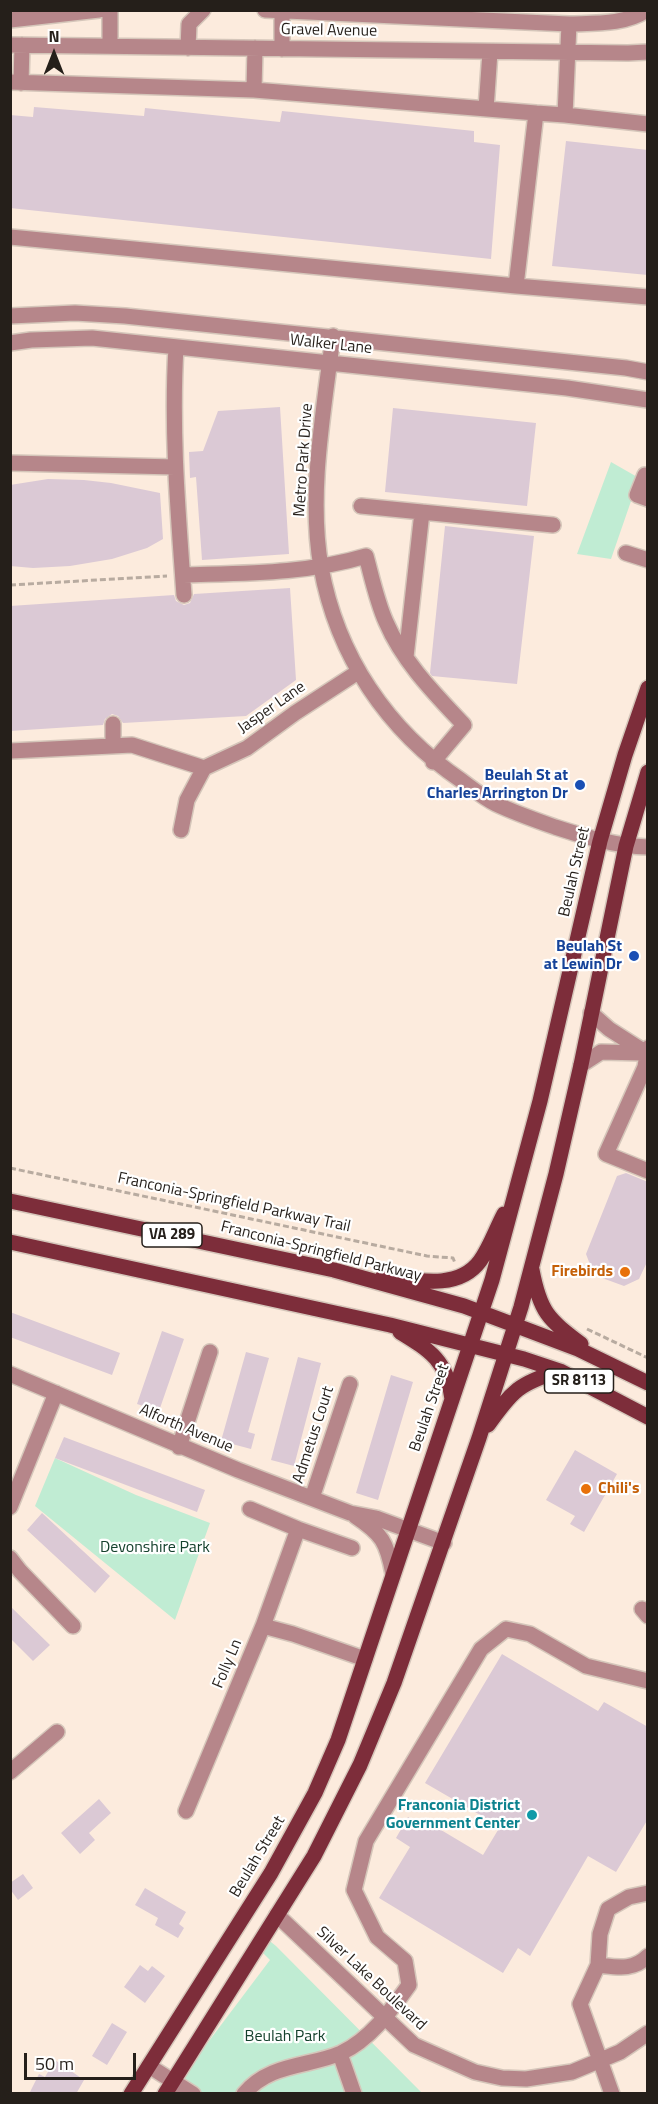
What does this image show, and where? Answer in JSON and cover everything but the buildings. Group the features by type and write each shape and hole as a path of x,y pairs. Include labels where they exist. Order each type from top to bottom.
{"main road":[{"name":"Beulah Street","path":"131,2094 271,1873 302,1818 338,1740 482,1312 519,1182 600,842 625,755 648,688"},
{"path":"169,2087 277,1916 325,1835 368,1748 394,1683 479,1438 532,1268 581,1065 626,846 648,772"},
{"path":"334,1270 429,1282 444,1281 462,1275 481,1260 519,1182"},
{"name":"Franconia-Springfield Parkway","path":"10,1201 334,1270 482,1312"},
{"name":"VA 289","path":"10,1242 390,1325 471,1345"},
{"path":"532,1268 537,1294 548,1317 597,1357"},
{"name":"SR 8113","path":"482,1312 597,1357 648,1383"},
{"path":"390,1325 438,1360 446,1372 452,1400"},
{"name":"SR 8113","path":"471,1345 560,1371 648,1417"},
{"path":"479,1438 506,1400 521,1386 560,1371"}],"street":[{"path":"10,20 99,10"},
{"path":"110,10 110,46"},
{"path":"188,48 189,24 203,10"},
{"path":"265,10 474,14 569,24 624,21 640,13"},
{"path":"282,11 282,49"},
{"path":"565,116 569,24"},
{"path":"16,45 16,83 254,90 486,108 648,124"},
{"name":"Gravel Avenue","path":"16,45 648,52"},
{"path":"254,90 255,48"},
{"path":"486,108 490,52"},
{"path":"516,286 536,113"},
{"path":"10,237 648,297"},
{"name":"Walker Lane","path":"10,316 105,314 333,336 648,372"},
{"name":"Metro Park Drive","path":"333,336 317,482 317,527 321,567 336,623 358,672 403,732 434,762 494,803 600,842 648,847"},
{"name":"Walker Lane","path":"10,343 32,340 92,339 567,388 648,400"},
{"path":"176,347 173,400 175,467 184,595"},
{"path":"10,463 175,467"},
{"path":"648,476 645,475 637,495 648,499"},
{"path":"360,506 553,525"},
{"path":"406,657 423,512"},
{"path":"626,552 648,560"},
{"path":"183,575 300,570 366,556 386,622 406,657 436,695 464,724 434,762"},
{"name":"Jasper Lane","path":"204,768 247,748 358,672"},
{"path":"113,724 113,746"},
{"path":"10,751 132,745 204,768 187,800 181,830"},
{"path":"591,1013 609,1029 647,1052"},
{"path":"581,1065 601,1052 647,1052"},
{"path":"647,1052 645,1067 606,1154 648,1171"},
{"path":"179,1447 210,1352"},
{"name":"Alforth Avenue","path":"10,1374 179,1447 350,1513 376,1518 444,1543"},
{"name":"Admetus Court","path":"312,1498 350,1384"},
{"path":"10,1507 56,1393"},
{"path":"250,1509 352,1548"},
{"name":"Alforth Avenue","path":"350,1513 373,1529 385,1542 393,1574"},
{"name":"Folly Ln","path":"186,1811 263,1626 298,1529"},
{"path":"10,1558 73,1626"},
{"path":"263,1626 365,1659"},
{"path":"243,2092 264,2077 282,2069 340,2054 351,2047 385,2018 409,1985 405,1961 376,1937 354,1890 366,1840 481,1648 506,1629 530,1634 586,1666 648,1681"},
{"path":"10,1772 57,1732"},
{"path":"612,2094 580,2004 598,1965 600,1934 608,1909 629,1897 648,1893"},
{"name":"Silver Lake Boulevard","path":"277,1916 414,2045 475,2072 502,2078 526,2079 572,2072 620,2052 648,2032"},
{"path":"598,1965 625,1967 640,1964 648,1956"},
{"path":"340,2054 354,2094"},
{"path":"149,2066 169,2087 193,2094"}],"path":[{"path":"10,585 183,575"},
{"name":"Franconia-Springfield Parkway Trail","path":"10,1168 427,1256 453,1258"},
{"path":"584,1328 648,1358"}],"green space":[{"path":"611,462 639,478 611,559 577,554"},
{"name":"Devonshire Park","path":"55,1458 136,1495 210,1523 175,1620 35,1506"},
{"name":"Beulah Park","path":"266,1938 422,2093 169,2094 270,1960 258,1948"}],"place":[{"name":"Beulah St at Charles Arrington Dr","path":"580,785"},
{"name":"Beulah St at Lewin Dr","path":"634,956"},
{"name":"Firebirds","path":"625,1272"},
{"name":"Chili's","path":"586,1489"},
{"name":"Franconia District Government Center","path":"532,1815"}]}
